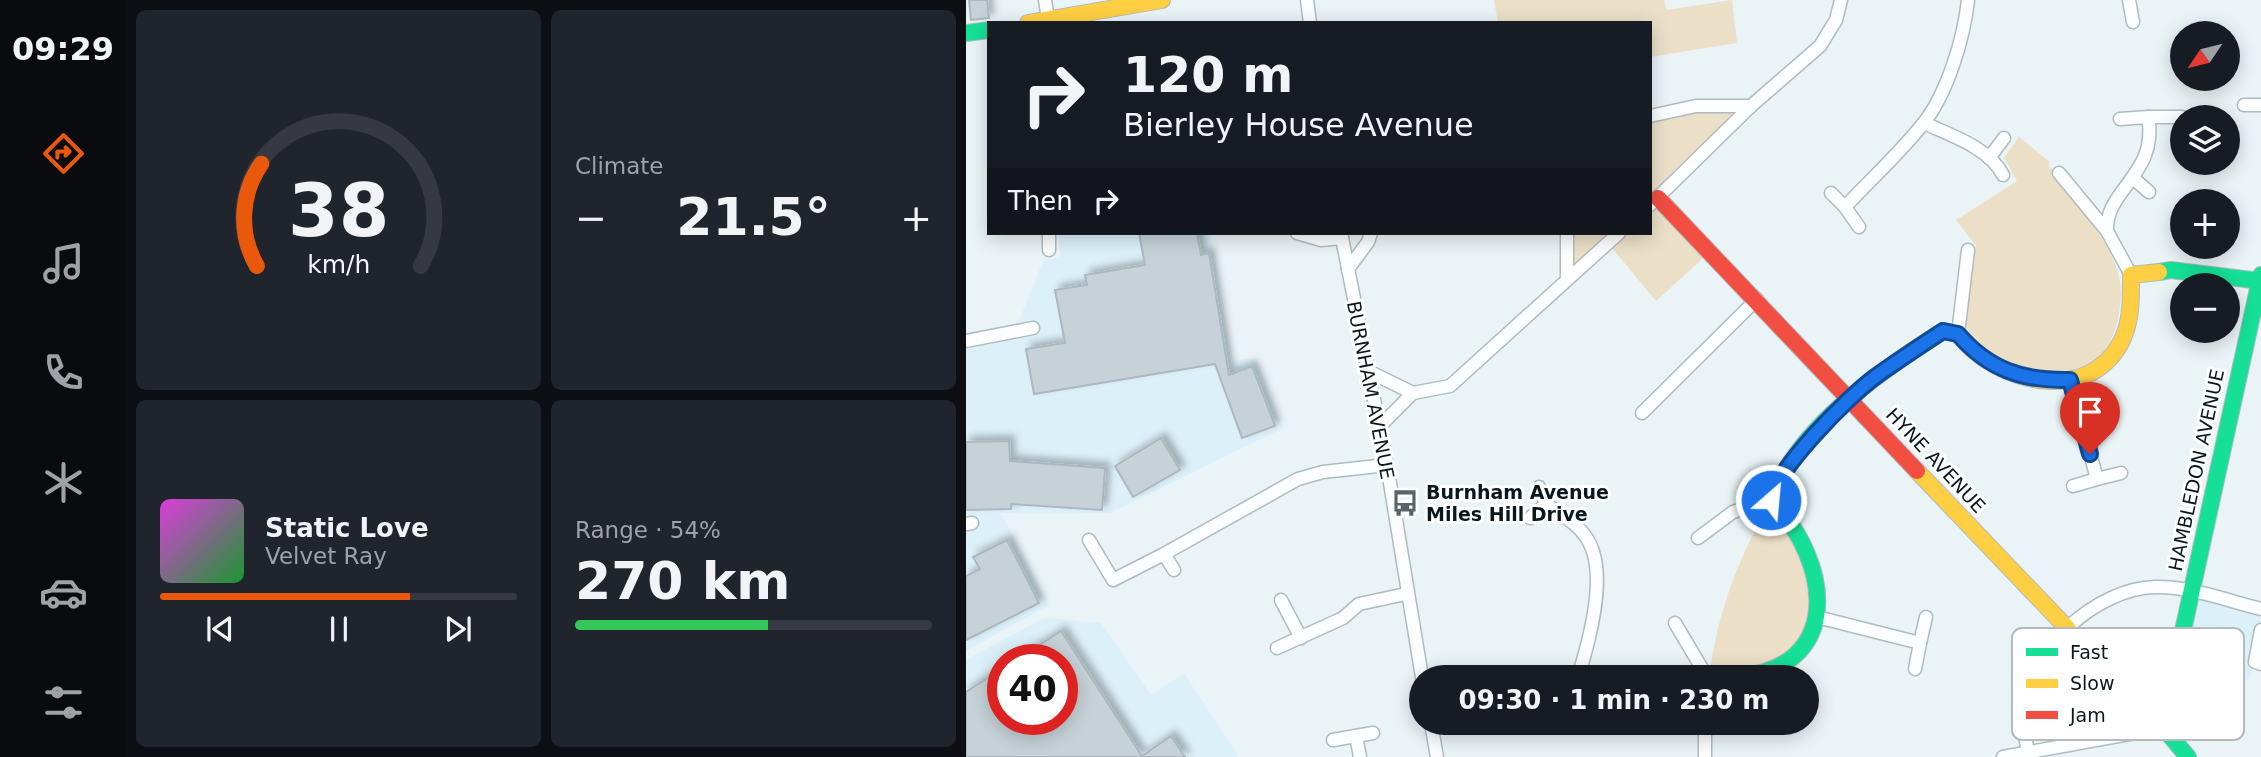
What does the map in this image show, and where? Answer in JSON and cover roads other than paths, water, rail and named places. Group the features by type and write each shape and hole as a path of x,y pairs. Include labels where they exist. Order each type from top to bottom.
{"street":[{"path":"1045,0 1048,19"},
{"path":"1038,21 1086,17 1162,0"},
{"path":"1307,0 1310,21"},
{"path":"1654,201 1751,106 1820,46 1836,20 1841,0"},
{"path":"1845,207 1924,123 1952,68 1965,29 1968,0"},
{"path":"2129,0 2133,22"},
{"path":"966,33 987,30"},
{"path":"2244,105 2261,105"},
{"path":"1652,116 1696,106 1751,106"},
{"path":"2107,231 2108,213 2147,157 2151,130 2148,117"},
{"path":"2120,119 2170,117"},
{"path":"1924,123 1989,158 1998,164 2003,175"},
{"path":"1989,158 2004,138"},
{"path":"1771,500 1773,491 1799,453 1850,399 1873,378 1943,331 1958,334 1974,352 2008,373 2070,380 2099,368 2116,352 2131,305 2131,275 2107,231 2059,173"},
{"path":"2133,178 2149,192"},
{"path":"1831,193 1859,227"},
{"name":"HYNE AVENUE","path":"1654,201 1757,299 2067,628"},
{"path":"1049,235 1049,250"},
{"name":"BURNHAM AVENUE","path":"1304,235 1321,240 1342,235 1387,466 1420,665"},
{"path":"1348,269 1370,235"},
{"path":"1567,235 1567,279"},
{"path":"1379,427 1413,393 1450,386 1617,235"},
{"path":"1958,334 1968,250"},
{"path":"2131,275 2171,270 2261,279"},
{"name":"HAMBLEDON AVENUE","path":"2183,628 2261,279"},
{"path":"1642,413 1757,299"},
{"path":"966,341 1033,328"},
{"path":"1368,370 1413,393"},
{"path":"2070,380 2097,479"},
{"path":"1090,540 1113,580 1298,479 1323,472 1387,466"},
{"path":"2073,485 2121,473"},
{"path":"1539,487 1546,504 1580,528 1591,544 1598,570 1589,642 1582,665"},
{"path":"1698,538 1733,512 1771,500"},
{"path":"1771,500 1784,512 1814,562 1817,617 1808,638 1783,665"},
{"path":"1530,518 1546,504"},
{"path":"1164,554 1174,570"},
{"path":"2069,628 2095,607 2127,590 2157,586 2261,609"},
{"path":"1277,648 1343,618 1359,604 1406,594"},
{"path":"1281,600 1301,638"},
{"path":"1817,617 1920,643"},
{"path":"1915,669 1926,617"},
{"path":"1675,623 1700,665"},
{"path":"2256,665 2261,630"},
{"path":"1333,740 1373,733"},
{"path":"1433,735 1437,757"},
{"path":"1705,735 1705,757"},
{"path":"1356,736 1360,757"},
{"path":"2026,740 2028,752"},
{"path":"2003,757 2095,740"},
{"path":"2174,740 2188,757"}],"place":[{"name":"Burnham Avenue Miles Hill Drive","path":"1405,503"}]}
